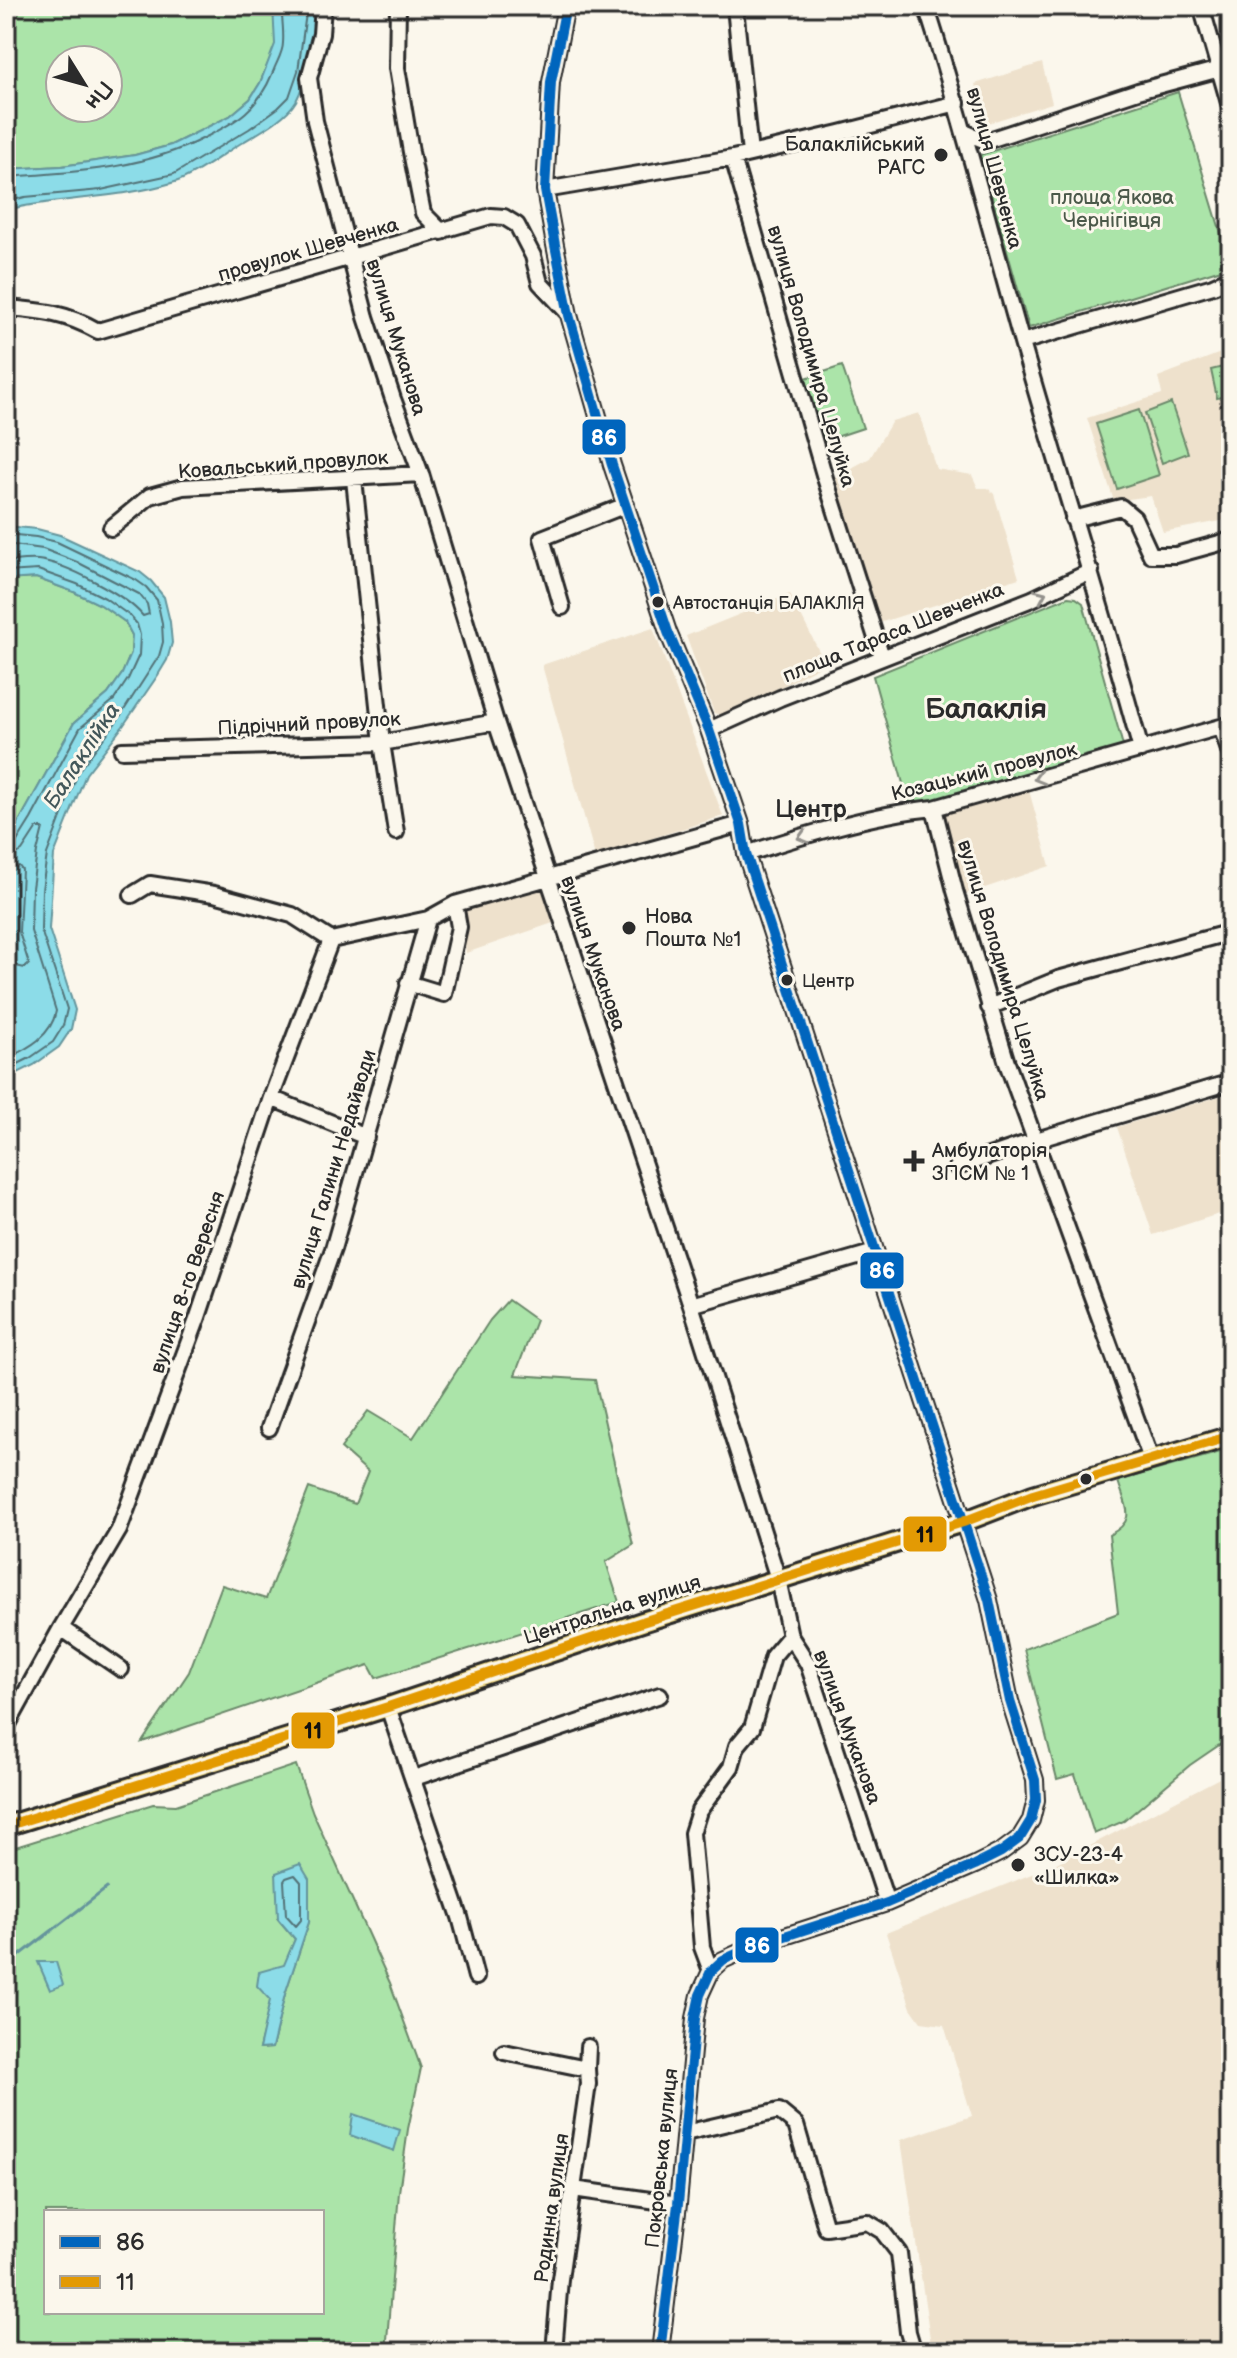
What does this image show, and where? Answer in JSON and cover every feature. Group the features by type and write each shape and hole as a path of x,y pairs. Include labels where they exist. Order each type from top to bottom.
{"main road":[{"name":"Центральна вулиця","path":"6,1826 963,1522 1033,1495 1231,1436"}],"street":[{"name":"вулиця Муканова","path":"323,6 321,34 309,78 315,121 370,331 421,474 496,722 691,1305 778,1579 790,1636 808,1664 887,1903"},
{"path":"398,6 397,68 411,152 423,213 442,232"},
{"path":"566,6 551,82 545,190 569,315 668,632 709,730 741,824 746,854 989,1600 1010,1701 1035,1780 1036,1800 1031,1820 1020,1838 1001,1852 887,1903 754,1946 723,1960 711,1971 702,1947 692,1833 699,1811 731,1767 737,1746 752,1728 773,1656 790,1636"},
{"name":"вулиця Шевченка","path":"926,6 957,103 1022,342"},
{"path":"1201,6 1225,68 1231,110"},
{"path":"735,7 750,154"},
{"path":"964,132 986,141 1138,91 1225,68"},
{"path":"545,190 733,158 957,103"},
{"name":"вулиця Володимира Целуйка","path":"733,158 825,478 882,657"},
{"name":"провулок Шевченка","path":"8,308 48,311 98,331 491,216 504,217 517,225 533,256 540,283 569,315"},
{"path":"1141,750 1022,342 1231,278"},
{"name":"Ковальський провулок","path":"111,528 150,496 183,487 421,474"},
{"path":"354,479 382,743 396,832"},
{"path":"562,607 542,538 626,505"},
{"path":"1073,519 1121,507 1134,518 1151,555 1176,555 1231,540"},
{"name":"площа Тараса Шевченка","path":"709,730 882,657 1032,599 1091,571"},
{"name":"Підрічний провулок","path":"122,750 382,743 496,722"},
{"path":"1226,726 1231,756"},
{"name":"Козацький провулок","path":"746,854 815,833 934,808 1226,726"},
{"name":"вулиця Володимира Целуйка","path":"934,808 955,891 1007,1063 1151,1459"},
{"path":"132,895 150,884 214,894 292,915 331,940 428,919 455,904 741,824"},
{"path":"408,983 444,994 459,927 455,904"},
{"name":"вулиця Галини Недайводи","path":"269,1428 333,1249 428,919"},
{"path":"989,1007 1058,979 1231,932"},
{"name":"вулиця 8-го Вересня","path":"6,1728 119,1530 198,1317 271,1098 331,940"},
{"path":"957,1167 1231,1082"},
{"path":"271,1098 366,1137"},
{"path":"691,1305 875,1252"},
{"path":"61,1628 121,1669"},
{"path":"414,1778 660,1695"},
{"path":"388,1707 460,1917 476,1977"},
{"name":"Покровська вулиця","path":"660,2352 678,2204 695,2018 700,1995 711,1971"},
{"name":"Родинна вулиця","path":"554,2352 560,2279 588,2084 588,2047"},
{"path":"504,2052 587,2069"},
{"path":"685,2133 779,2111 796,2125 826,2228 867,2222 882,2231 899,2253 908,2332 914,2352"},
{"path":"573,2189 678,2204"}],"shaded area":[{"path":"1042,63 1052,103 985,124 975,84"},
{"path":"1231,349 1231,519 1163,532 1151,496 1114,501 1087,418 1162,394 1158,377"},
{"path":"919,413 936,469 972,475 978,488 988,488 994,494 1019,578 879,623 835,477 870,458 892,421"},
{"path":"790,594 825,663 726,717 714,713 686,636"},
{"path":"653,628 723,816 595,856 542,665"},
{"path":"1028,787 1050,866 964,895 942,816 945,810"},
{"path":"542,885 553,923 466,953 461,909"},
{"path":"1231,1093 1231,1210 1153,1235 1117,1127"},
{"path":"1231,1772 1231,2352 932,2352 901,2140 972,2116 944,2025 921,2022 911,2008 886,1933 1049,1867"}],"green space":[{"path":"6,6 273,6 276,44 250,99 230,116 171,145 135,155 62,166 6,169"},
{"name":"площа Якова Чернігівця","path":"1178,92 1231,266 1029,328 980,155"},
{"path":"1231,365 1231,395 1217,398 1211,370"},
{"path":"842,366 863,428 821,442 800,380"},
{"path":"1171,403 1188,453 1162,463 1145,413"},
{"path":"1139,410 1159,475 1117,489 1096,424"},
{"path":"36,578 101,605 125,622 132,635 131,653 122,674 108,694 74,723 6,845 6,580"},
{"path":"1068,597 1083,603 1125,753 911,812 873,676"},
{"path":"508,1300 536,1320 515,1375 595,1380 633,1545 606,1562 619,1602 376,1678 369,1665 142,1742 189,1672 222,1585 266,1599 309,1488 355,1504 368,1472 341,1448 368,1411 413,1438 490,1320"},
{"path":"1231,1449 1231,1737 1190,1765 1124,1821 1094,1834 1075,1774 1057,1779 1024,1649 1118,1613 1109,1535 1124,1524 1127,1512 1118,1481"},
{"path":"296,1765 313,1813 390,1983 421,2068 399,2192 386,2352 6,2352 6,1850 153,1804 176,1805","holes":["278,1919 309,1922 285,1994 272,2048 259,2049 271,2000 295,1939"]}],"water":[{"path":"273,6 314,6 315,11 301,91 292,107 279,119 200,170 175,182 133,192 6,210 6,169 62,166 135,155 171,145 230,116 250,99 260,83 275,44"},
{"name":"Балаклійка","path":"6,526 60,535 140,572 164,597 172,643 158,675 86,774 54,855 49,929 75,1010 71,1029 59,1047 34,1065 6,1079 6,1019 12,1004 6,989 6,845 74,723 108,694 122,674 131,653 132,635 125,622 101,605 74,592 36,578 6,580"},
{"path":"300,1864 309,1879 309,1922 285,1994 272,2048 259,2049 270,2000 257,1986 259,1972 284,1965 295,1939 278,1919 276,1873"},
{"path":"38,1962 56,1962 63,1985 50,1990"},
{"path":"353,2114 400,2130 394,2151 350,2135"}],"waterway":[{"path":"6,1966 107,1888"}],"transit line":[{"name":"86","path":"566,6 551,82 545,190 569,315 612,465 668,632 709,730 741,824 746,854 989,1600 1010,1701 1035,1780 1036,1800 1031,1820 1020,1838 1001,1852 887,1903 754,1946 723,1960 711,1971 700,1995 695,2018 678,2204 660,2352"},
{"name":"11","path":"6,1826 963,1522 1033,1495 1231,1436"}],"place":[{"name":"Балаклійський РАГС","path":"941,155"},
{"name":"Автостанція БАЛАКЛІЯ","path":"658,602"},
{"name":"Нова Пошта №1","path":"629,928"},
{"name":"Центр","path":"787,980"},
{"name":"Амбулаторія ЗПСМ № 1","path":"914,1161"},
{"name":"ЗСУ-23-4 «Шилка»","path":"1018,1865"}],"district":[{"name":"Балаклія","path":"986,708"},
{"name":"Центр","path":"811,809"}]}
